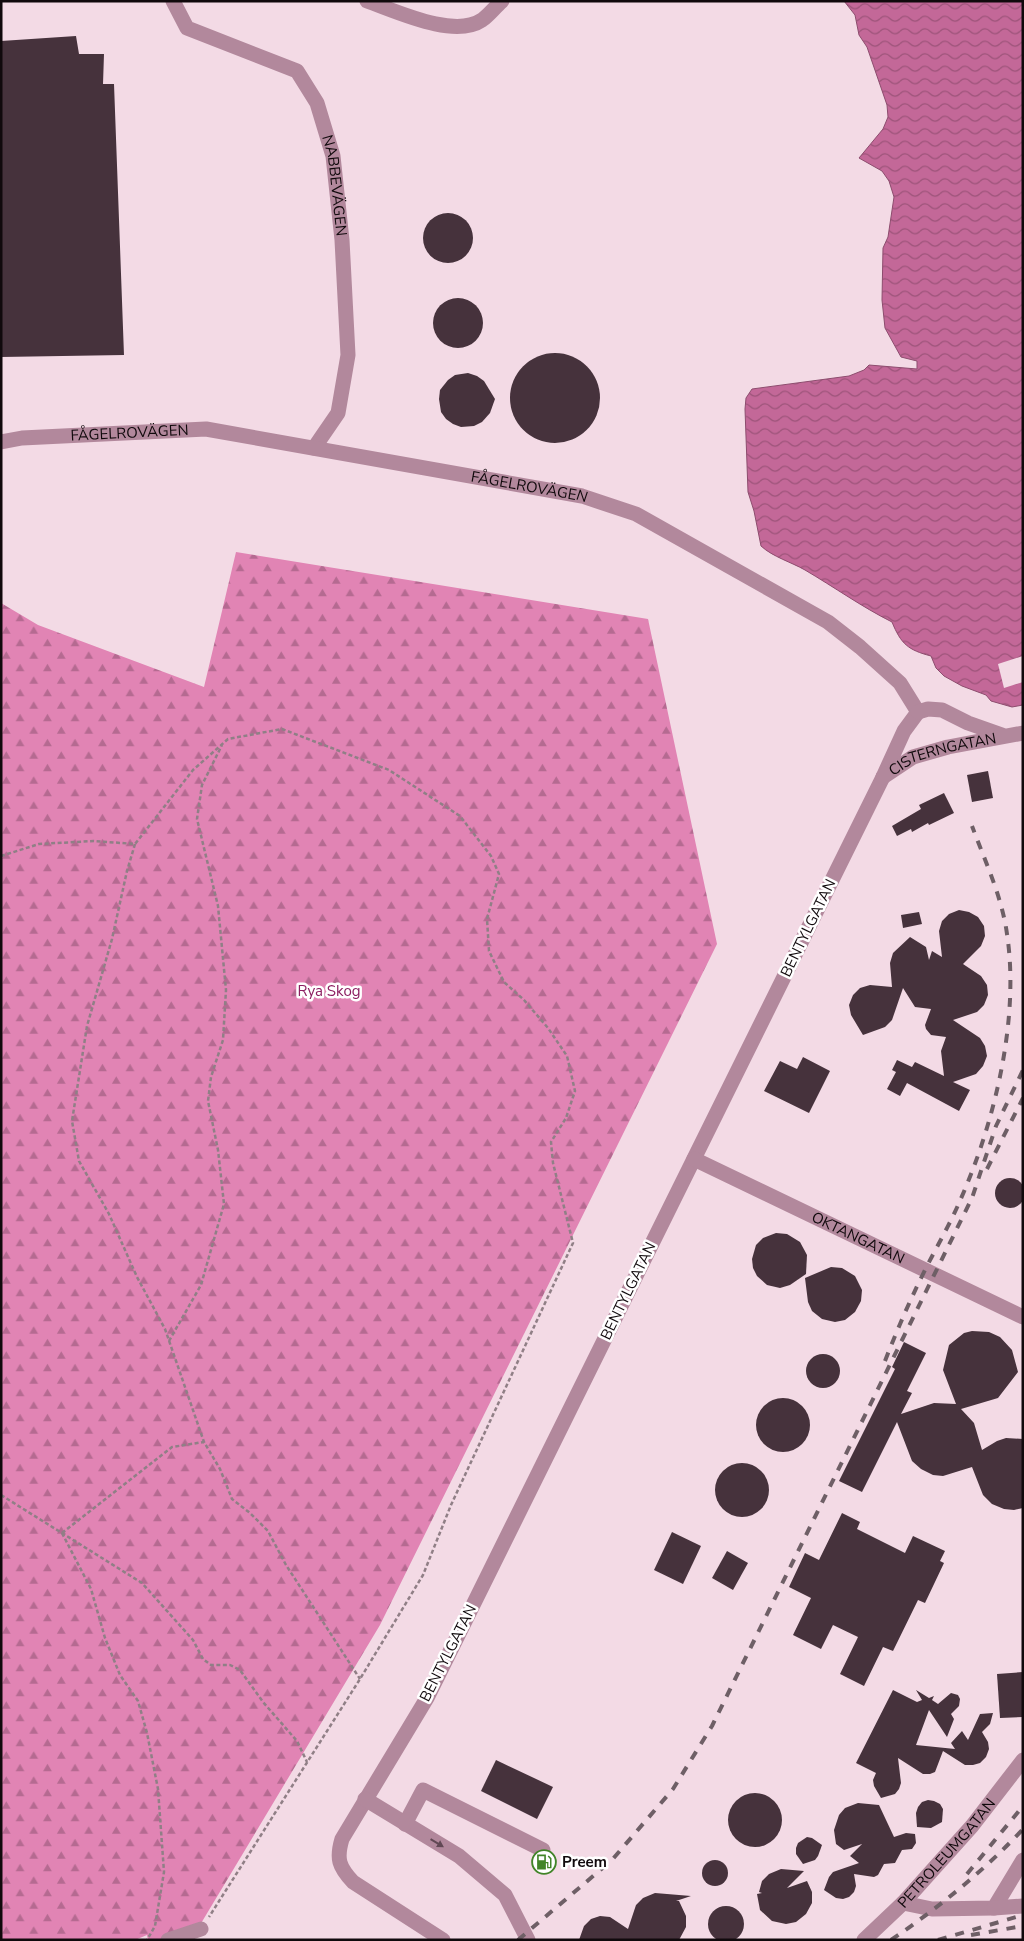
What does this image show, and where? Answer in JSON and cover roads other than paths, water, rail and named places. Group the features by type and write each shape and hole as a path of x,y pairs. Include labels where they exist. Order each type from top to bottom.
{"lane":[{"name":"NABBEVÄGEN","path":"172,1 187,28 297,72 317,103 333,156 342,240 348,355 338,412 314,448"},
{"path":"367,1 440,25 467,26 482,20 502,1"},
{"name":"FÅGELROVÄGEN","path":"1,442 22,438 206,429 582,496 636,514 828,622 860,647 900,683 918,712"},
{"name":"CISTERNGATAN","path":"918,712 928,709 942,710 968,724 1003,736"},
{"path":"883,777 904,731 918,712"},
{"name":"CISTERNGATAN","path":"883,777 913,757 1023,733"},
{"name":"BENTYLGATAN","path":"443,1940 353,1882 344,1873 339,1862 342,1838 426,1698 883,777"},
{"name":"OKTANGATAN","path":"694,1159 1023,1317"},
{"name":"PETROLEUMGATAN","path":"864,1940 903,1903 972,1826 1023,1760"},
{"path":"405,1824 423,1790 543,1850"},
{"path":"365,1800 459,1856 505,1895 528,1940"},
{"path":"994,1908 1023,1860"},
{"path":"903,1903 932,1909 1023,1906"},
{"path":"168,1940 201,1929"}],"water":[{"path":"844,1 1023,1 1023,705 1012,707 991,701 986,695 962,686 944,676 936,668 931,656 916,651 902,641 892,622 761,546 748,492 745,409 746,398 752,389 849,376 864,370 869,365 917,369 917,361 901,357 885,328 882,300 883,248 888,237 894,197 889,181 882,171 859,158 883,129 888,117 887,105 867,47 859,35 855,15"}],"railway":[{"path":"885,1361 909,1304 955,1212 972,1173 993,1106 1007,1036 1010,967 1005,920 972,826"},
{"path":"518,1940 612,1860 673,1789 712,1726 972,1198 996,1126 1023,1070"},
{"path":"987,1169 1023,1098"},
{"path":"967,1874 1023,1806"},
{"path":"891,1940 960,1888 993,1860 1023,1829"},
{"path":"938,1940 1023,1915"},
{"path":"971,1935 1023,1926"}],"place":[{"name":"Preem","path":"544,1862"}],"park label":[{"name":"Rya Skog","path":"329,991"}]}
